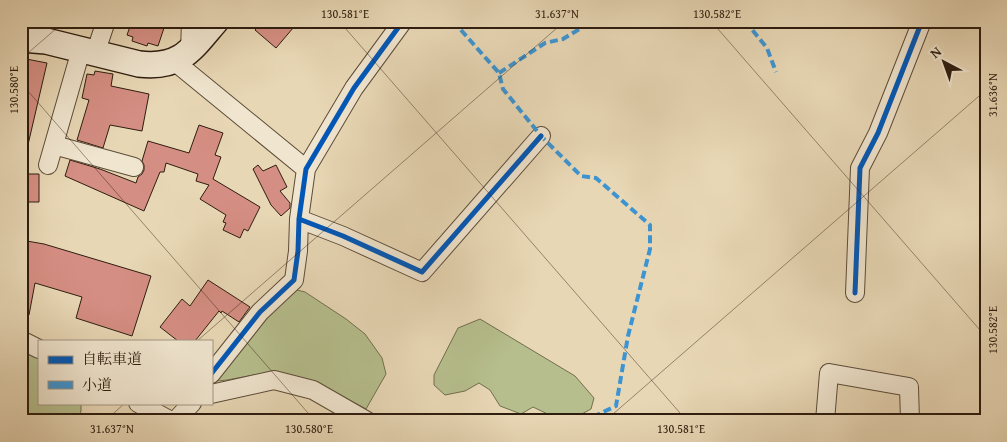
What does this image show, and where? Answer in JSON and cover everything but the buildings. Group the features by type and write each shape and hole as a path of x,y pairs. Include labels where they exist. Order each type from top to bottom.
{"main road":[{"path":"21,39 46,41 153,66 182,56 216,21"}],"street":[{"path":"48,165 88,52 106,21"},
{"path":"191,21 182,56 306,169"},
{"path":"212,373 260,312 294,280 298,251 299,219 306,169 354,88 403,21"},
{"path":"855,293 860,168 878,133 922,21"},
{"path":"299,219 343,236 422,272 541,136"},
{"path":"54,145 134,167"},
{"path":"21,340 38,348"},
{"path":"825,421 829,373 909,387 910,421"},
{"path":"212,394 274,380 313,390 367,421"},
{"path":"140,404 171,421"},
{"path":"175,421 191,404"}],"green space":[{"path":"293,289 305,292 346,319 365,334 382,358 386,374 366,409 320,384 275,371 217,381 216,377 263,318"},
{"path":"480,319 575,376 594,398 591,409 569,421 562,421 533,407 521,414 500,406 490,390 479,383 465,391 445,395 434,385 434,375 458,328"},
{"path":"21,351 38,357 38,404 81,404 81,411 77,421 21,421"}],"waterway":[{"path":"983,421 983,411 986,402"}],"marked path":[{"path":"453,21 499,73 503,89 541,136 581,176 596,178 650,225 650,249 628,336 616,406 584,421"},
{"path":"499,73 545,43 563,39 593,21"},
{"path":"745,21 767,48 776,72"}],"cycle path":[{"path":"212,373 260,312 294,280 298,251 299,219 306,169 354,88 403,21"},
{"path":"855,293 860,168 878,133 922,21"},
{"path":"299,219 343,236 422,272 541,136"}]}
